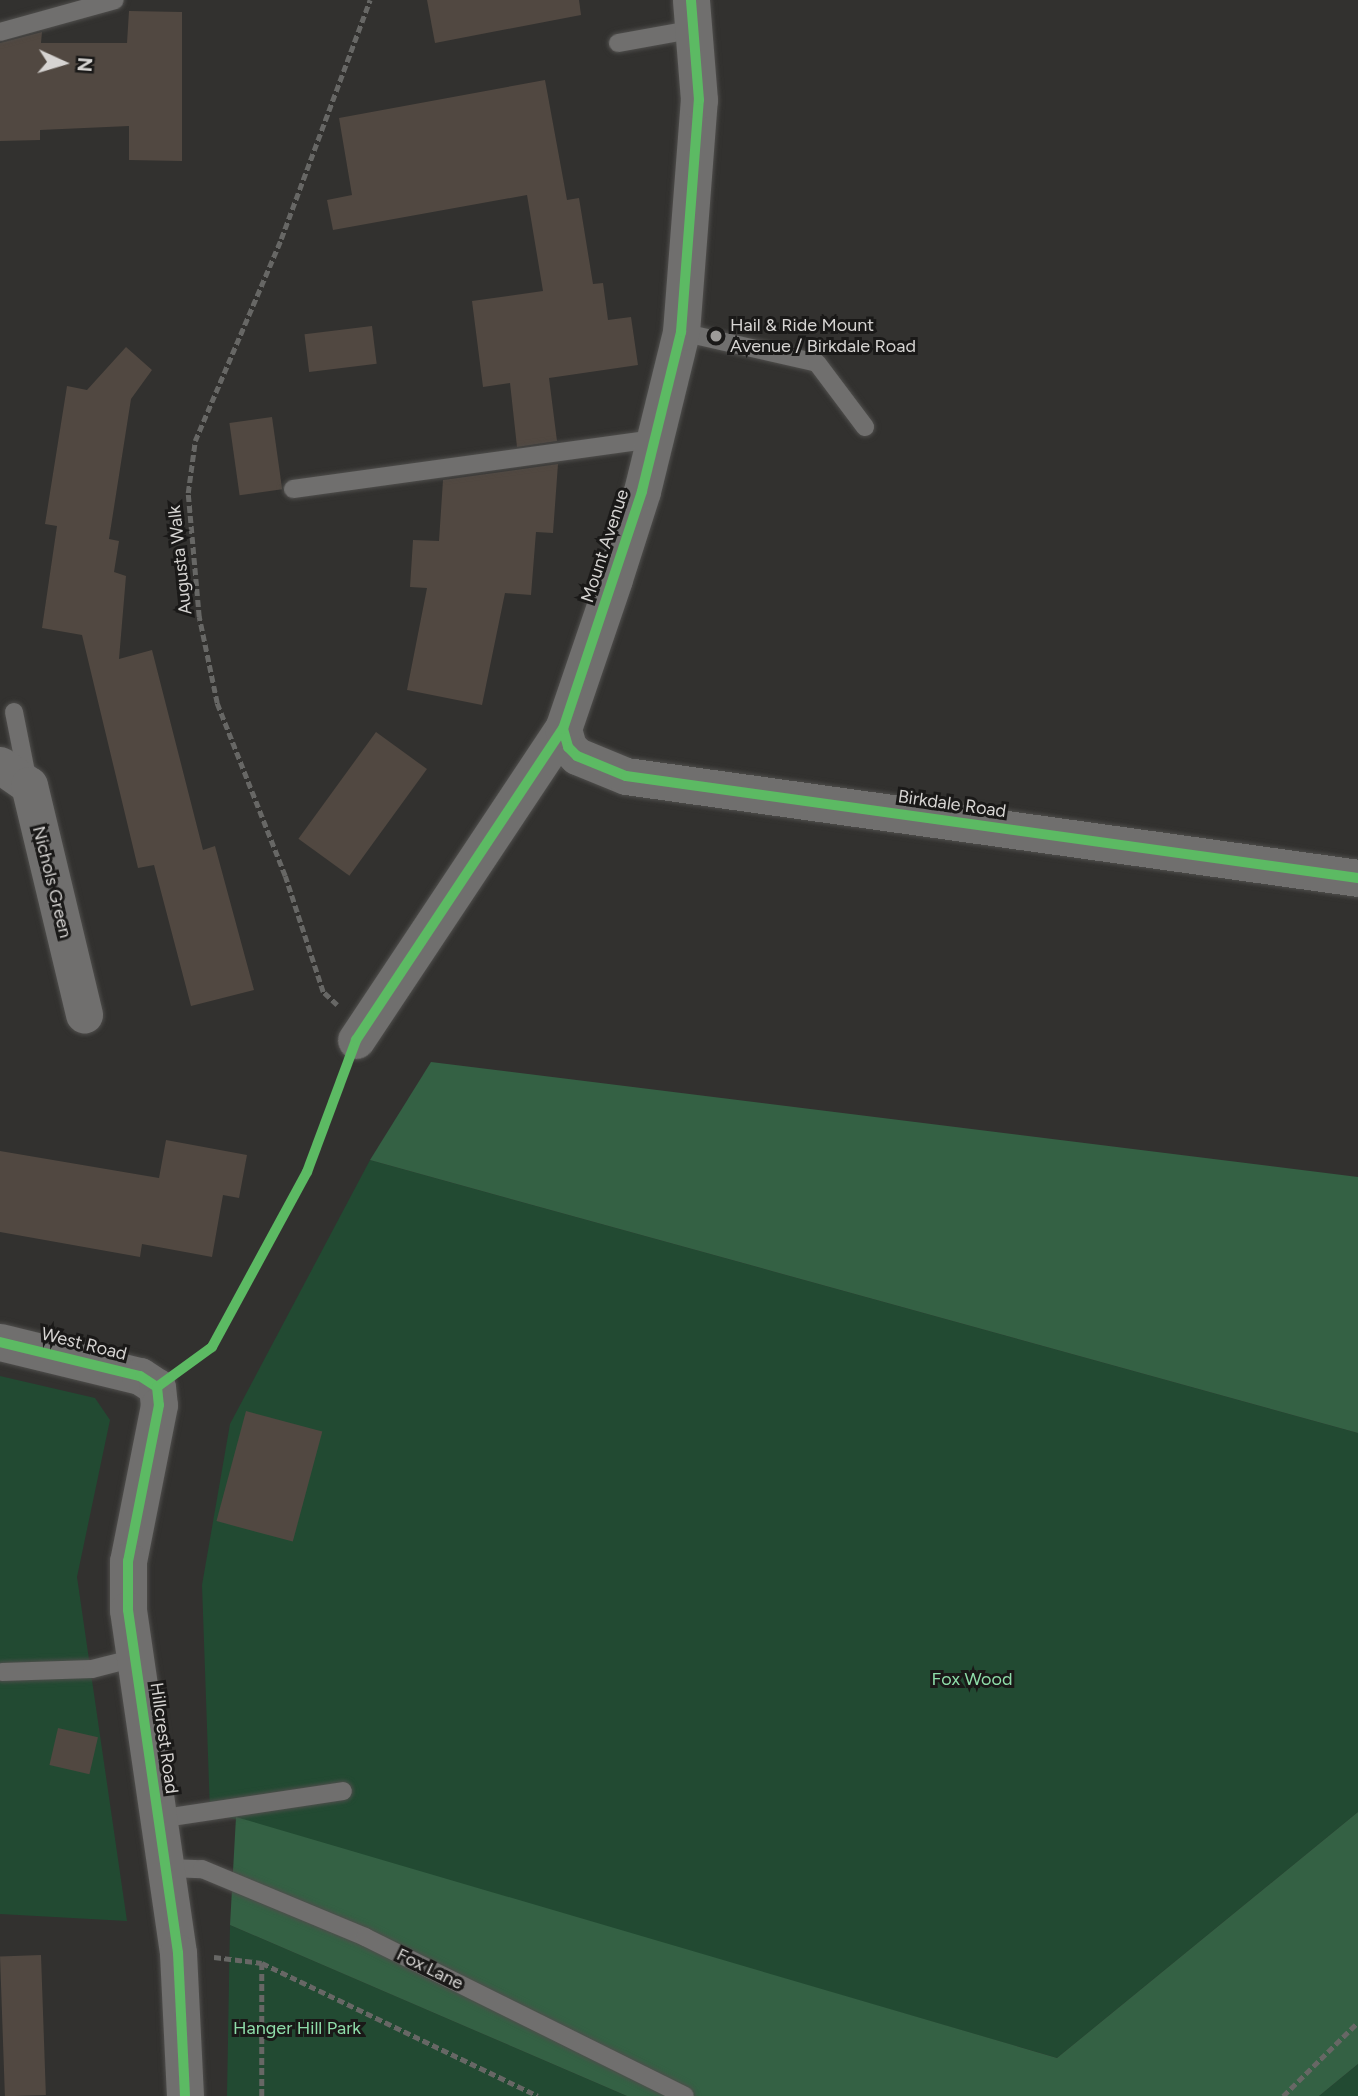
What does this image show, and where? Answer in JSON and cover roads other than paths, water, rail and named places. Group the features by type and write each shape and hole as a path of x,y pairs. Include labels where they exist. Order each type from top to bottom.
{"street":[{"name":"Mount Avenue","path":"359,1035 563,729 655,439 681,332 694,216 693,14"},
{"name":"Birkdale Road","path":"563,729 568,747 577,756 626,776 1358,878"},
{"name":"Nichols Green","path":"14,775 84,1014"},
{"name":"West Road","path":"0,1342 140,1376 157,1387"},
{"name":"Hillcrest Road","path":"157,1387 159,1405 128,1561 135,1657 178,1953 185,2096"}],"lane":[{"path":"0,32 116,0"},
{"path":"618,43 693,14"},
{"path":"681,332 817,363 865,427"},
{"path":"293,489 655,439"},
{"path":"14,712 14,775"},
{"path":"2,1672 92,1669 135,1657"},
{"path":"158,1819 343,1791"},
{"name":"Fox Lane","path":"167,1868 202,1869 365,1937 685,2096"}],"place":[{"name":"Hail & Ride Mount Avenue / Birkdale Road","path":"716,336"}],"park label":[{"name":"Fox Wood","path":"972,1679"},
{"name":"Hanger Hill Park","path":"297,2028"}]}
